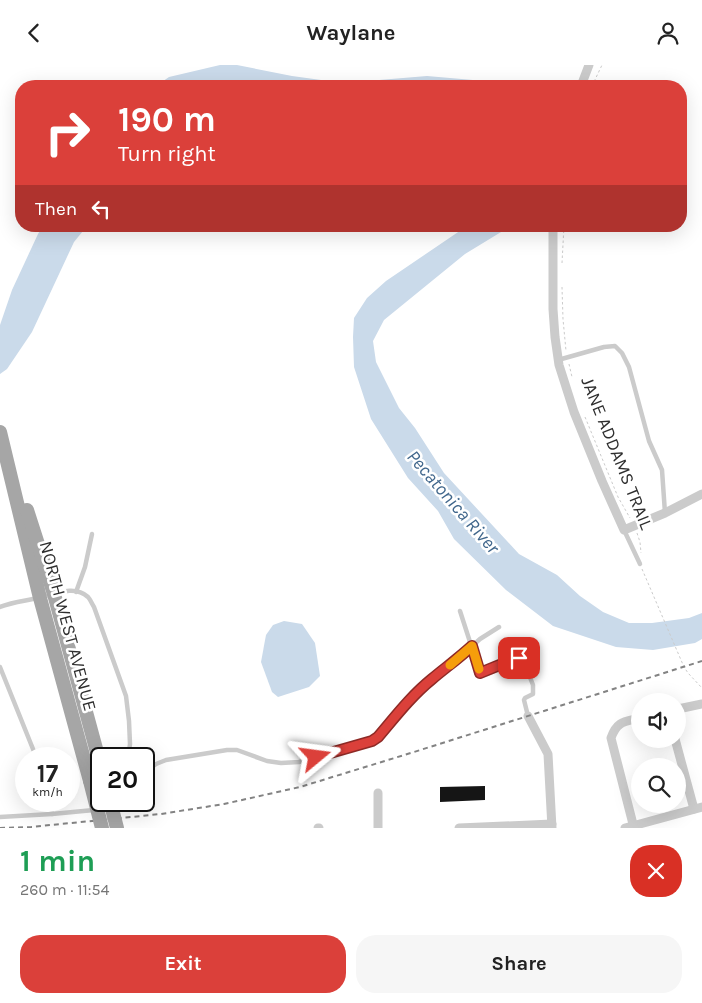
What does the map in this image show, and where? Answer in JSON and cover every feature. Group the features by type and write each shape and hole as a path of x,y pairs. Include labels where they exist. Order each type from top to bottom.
{"main road":[{"name":"NORTH WEST AVENUE","path":"0,428 54,594 96,747"},
{"name":"NORTH WEST AVENUE","path":"0,432 40,598 102,828"},
{"path":"113,812 117,828"}],"street":[{"path":"583,80 589,65"},
{"path":"553,232 553,309 558,360 574,413 624,530 666,513 702,494"},
{"path":"686,707 702,704"},
{"path":"459,828 552,826 548,754 528,716"},
{"path":"631,720 621,722 614,729 611,738 631,827 698,808 678,748"},
{"path":"378,793 378,828"}],"lane":[{"path":"558,360 604,347 615,346 622,353 629,367 649,441 662,470 666,513"},
{"path":"624,530 640,564"},
{"path":"76,592 86,567 92,534"},
{"path":"0,607 9,603 68,591 87,596 94,607 126,696 130,729 130,747"},
{"path":"460,611 480,673 514,659 519,658 524,662 533,685 532,694 524,700 528,716"},
{"path":"155,765 227,750 245,752 267,761 281,763 299,762 372,741 378,737 404,705 426,684 480,639 499,627"},
{"path":"0,667 32,747"},
{"path":"0,817 90,810"}],"path":[{"path":"595,80 602,65"},
{"path":"561,270 564,232"},
{"name":"JANE ADDAMS TRAIL","path":"561,280 562,319 573,384"},
{"name":"JANE ADDAMS TRAIL","path":"585,416 618,497 637,532 642,553 640,564 644,575 684,667 702,688"}],"water":[{"path":"220,65 237,65 321,80 165,80 169,77"},
{"path":"427,76 473,80 379,80"},
{"path":"39,232 82,232 74,242 32,332 7,369 0,374 0,325 12,290"},
{"name":"Pecatonica River","path":"458,232 501,232 465,254 384,320 373,341 376,362 399,408 415,428 444,473 519,554 557,575 580,596 603,612 629,623 652,623 689,618 702,613 702,639 695,643 653,650 616,647 553,626 506,590 454,539 438,511 408,478 371,419 354,367 354,318 367,298 386,281"},
{"path":"284,621 302,624 315,643 320,676 309,687 278,697 272,692 261,662 266,635 273,625"}],"building":[{"path":"485,786 485,800 440,802 440,787"}],"railway":[{"path":"0,828 31,827 161,814 224,804 300,787 702,661"}],"slow traffic":[{"path":"450,665 472,646 479,669"}],"route":[{"path":"316,757 372,741 378,737 404,705 472,646 480,673 519,658"}]}
